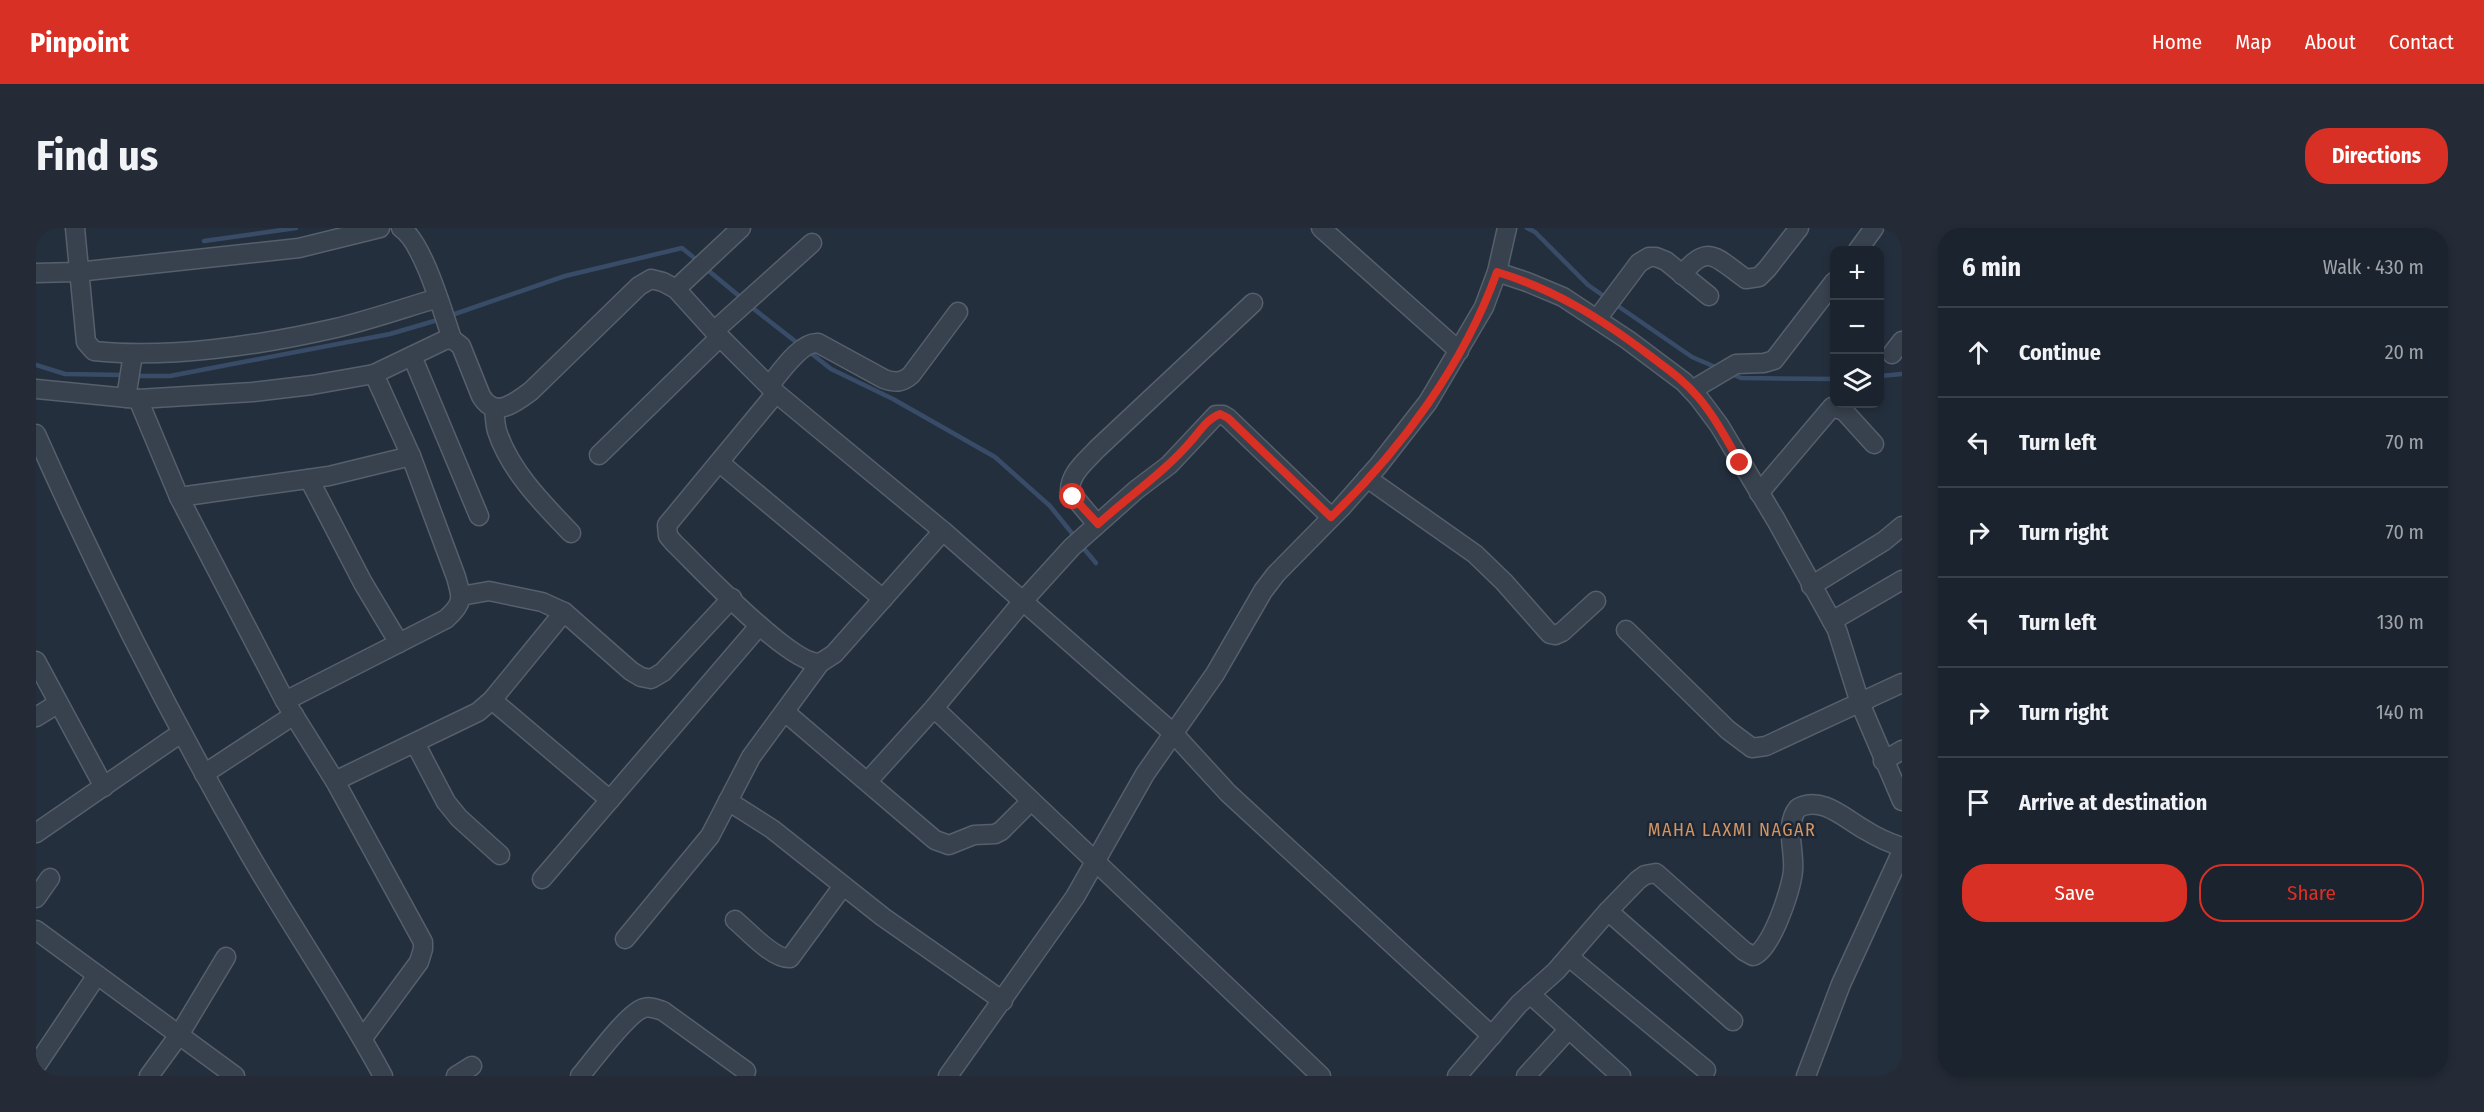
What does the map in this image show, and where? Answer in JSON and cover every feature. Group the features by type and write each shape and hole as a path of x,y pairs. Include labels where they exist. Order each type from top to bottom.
{"street":[{"path":"36,273 77,272 299,248 380,228"},
{"path":"401,228 411,235 425,262 450,332 461,346 485,404 494,408 514,404 639,286 651,279 676,289 772,390 943,531 1173,733 1228,793 1492,1036"},
{"path":"676,289 741,228"},
{"path":"1321,228 1459,351"},
{"path":"948,1076 1003,1001 1096,863 1129,802 1173,733 1215,674 1251,608 1269,582 1367,478 1428,402 1484,307 1497,272 1507,228"},
{"path":"1682,275 1697,258 1708,255 1746,279 1759,277 1799,228"},
{"path":"1861,246 1874,228"},
{"path":"77,229 77,272 86,342 94,351 133,360 250,345 338,328 439,301"},
{"path":"599,455 717,334 737,310 812,243"},
{"path":"1606,307 1638,263 1649,257 1666,261 1709,296"},
{"path":"1497,272 1563,297 1606,307 1646,353 1692,390 1719,425 1776,520 1837,630 1860,703 1902,801"},
{"path":"1692,390 1724,370 1746,362 1764,363 1774,360 1830,287"},
{"path":"1092,529 1070,492 1075,474 1097,449 1252,303"},
{"path":"820,663 806,660 759,626 668,536 667,525 720,463 800,350 818,343 884,379 894,382 904,381 911,375 958,312"},
{"path":"36,389 131,395 253,392 312,385 374,374 445,340 450,332"},
{"path":"412,356 479,516"},
{"path":"133,360 131,395 178,497 290,708 335,781 419,934 423,949 412,973 363,1038"},
{"path":"204,774 290,708 399,643 446,618 459,608 461,596 411,456 374,374"},
{"path":"1759,494 1833,407 1844,411 1874,444"},
{"path":"494,408 498,432 514,464 533,493 571,533"},
{"path":"868,781 1072,547 1136,490 1169,465 1209,421 1220,414 1228,418 1331,517"},
{"path":"36,434 92,560 204,774 250,856 363,1038 383,1076"},
{"path":"178,497 309,479 411,456"},
{"path":"720,463 883,599"},
{"path":"1367,478 1475,554 1510,588 1550,634 1556,635 1562,632 1596,601"},
{"path":"309,479 363,583 399,643"},
{"path":"1811,586 1902,526"},
{"path":"625,939 710,836 752,757 820,663 834,654 943,531"},
{"path":"1832,621 1902,580"},
{"path":"461,596 489,591 542,602 564,612 585,629 605,651 631,671 641,677 651,679 663,672 732,598"},
{"path":"335,781 478,712 492,700 564,612"},
{"path":"542,879 759,626"},
{"path":"1626,630 1728,730 1752,748 1766,746 1902,683"},
{"path":"36,662 104,787"},
{"path":"492,700 610,800"},
{"path":"36,717 57,704"},
{"path":"934,708 1321,1076"},
{"path":"785,712 935,840 945,845 954,844 974,835 995,834 1001,831 1031,801"},
{"path":"36,833 182,733"},
{"path":"415,742 446,802 459,818 500,855"},
{"path":"1883,760 1902,750"},
{"path":"728,801 772,829 843,886 1003,1001"},
{"path":"1457,1076 1530,994 1569,957 1608,911 1645,875 1656,873 1750,956 1756,956 1767,945 1789,888 1793,872 1791,821 1798,808 1811,803 1831,809 1866,831 1902,849 1841,984 1806,1076"},
{"path":"36,898 50,878"},
{"path":"735,920 774,954 783,959 790,958 843,886"},
{"path":"1608,911 1733,1021"},
{"path":"36,930 235,1076"},
{"path":"149,1076 179,1035 226,957"},
{"path":"1569,957 1706,1070"},
{"path":"36,1066 98,975"},
{"path":"1530,994 1619,1075"},
{"path":"592,1072 630,1018 637,1011 654,1008 663,1011 746,1071"},
{"path":"1526,1076 1569,1029"}],"waterway":[{"path":"204,241 296,228"},
{"path":"1527,228 1535,232 1588,285 1608,299"},
{"path":"449,316 565,276 682,248 698,261"},
{"path":"704,267 744,300"},
{"path":"1615,304 1692,357 1720,369"},
{"path":"750,306 800,345"},
{"path":"134,376 170,376 390,334 441,319"},
{"path":"807,350 831,369 893,399 995,457 1050,506 1075,537"},
{"path":"36,365 65,374 126,375"},
{"path":"1730,373 1741,378 1830,379"},
{"path":"1884,376 1902,374"},
{"path":"1080,544 1096,563"}],"district":[{"name":"MAHA LAXMI NAGAR","path":"1732,830"}],"route":[{"path":"1073,497 1098,524 1136,490 1169,465 1209,421 1220,414 1228,418 1331,517 1378,466 1428,402 1484,307 1497,272 1563,297 1628,340 1684,382 1719,425 1740,463"}]}
